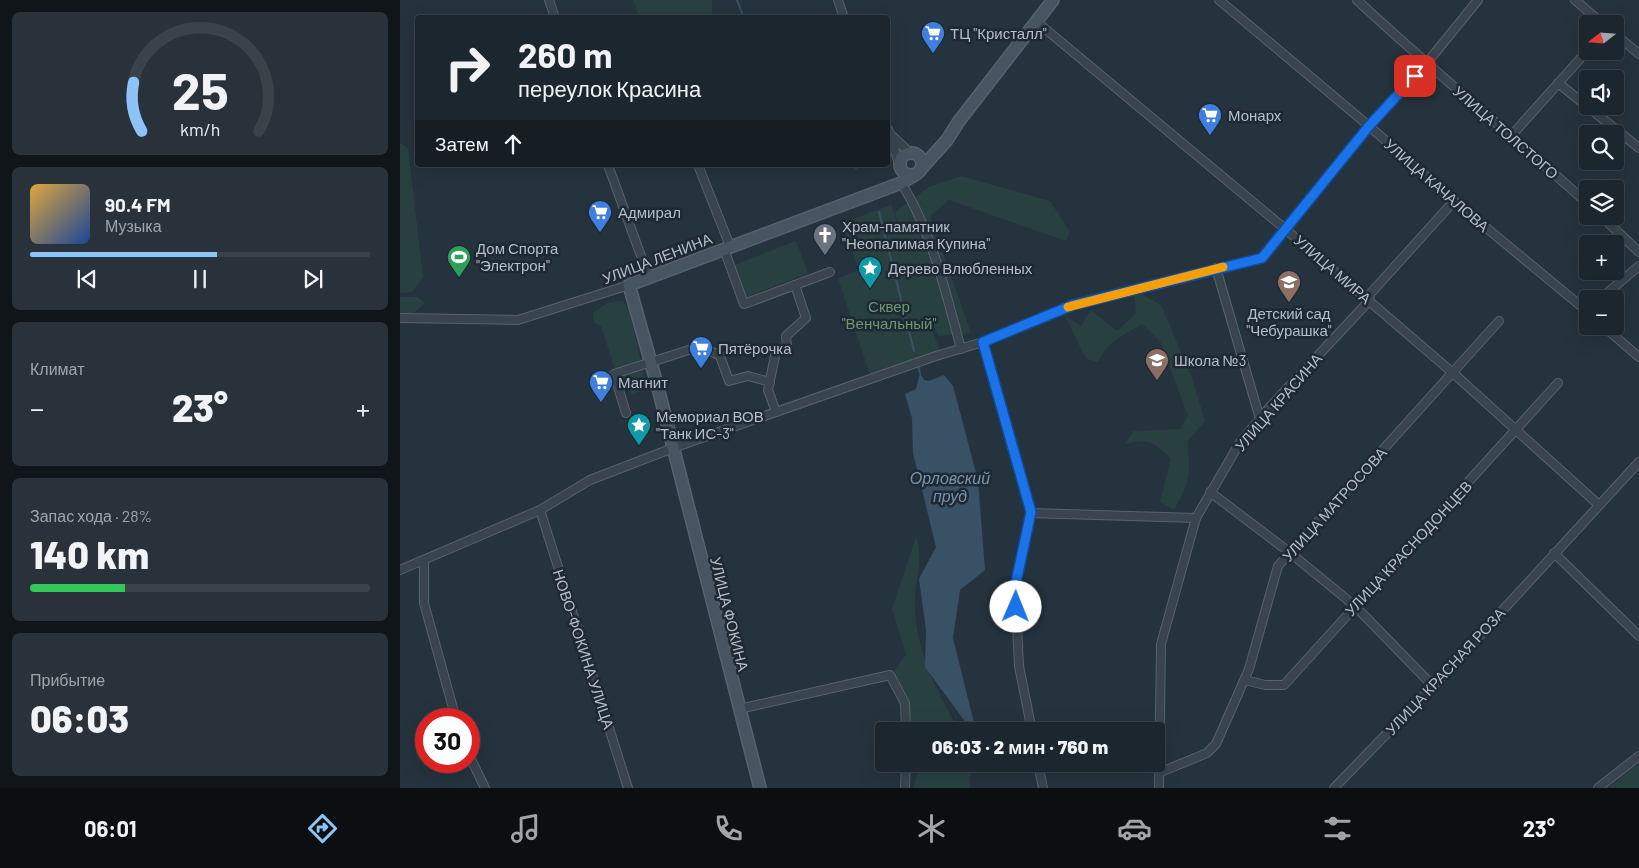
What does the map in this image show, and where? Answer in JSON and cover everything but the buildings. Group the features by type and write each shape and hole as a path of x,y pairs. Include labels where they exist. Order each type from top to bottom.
{"main road":[{"name":"УЛИЦА ЛЕНИНА","path":"629,285 901,183 918,172 947,140 1053,0"},
{"path":"879,190 900,167 902,157 947,140"},
{"path":"900,167 904,173 918,172 922,160 912,153"},
{"name":"УЛИЦА ФОКИНА","path":"629,285 760,788"}],"street":[{"path":"549,0 554,15"},
{"path":"838,0 843,15"},
{"name":"УЛИЦА КАЧАЛОВА","path":"1219,0 1369,126 1454,201 1579,304"},
{"name":"УЛИЦА ТОЛСТОГО","path":"1357,0 1426,64 1512,135 1579,196"},
{"path":"400,570 540,510 590,480 673,448 936,356 983,342 1073,305 1262,258 1284,228 1369,126 1426,64 1478,0"},
{"path":"1575,0 1592,15"},
{"name":"УЛИЦА МИРА","path":"1037,22 1284,228 1453,373 1599,505"},
{"path":"1624,42 1639,54"},
{"path":"1512,135 1579,60"},
{"path":"1558,83 1639,148"},
{"path":"890,133 912,153"},
{"path":"890,137 900,167"},
{"path":"609,167 649,278"},
{"path":"699,167 744,304 830,272"},
{"path":"901,183 919,216 946,293 961,349"},
{"name":"УЛИЦА КРАСИНА","path":"1160,722 1161,644 1196,518 1210,492 1239,444 1369,301 1370,294 1454,201"},
{"path":"1610,225 1639,252"},
{"path":"1611,290 1639,266"},
{"path":"1216,268 1260,419"},
{"name":"УЛИЦА ЛЕНИНА","path":"400,318 518,320 629,285"},
{"path":"776,412 768,390 776,351 787,346 786,336 806,318 796,285"},
{"name":"УЛИЦА МАТРОСОВА","path":"1165,770 1207,753 1216,744 1245,680 1278,566 1499,321"},
{"path":"1613,335 1639,357"},
{"path":"983,342 1031,512 1015,587 1018,666 1030,722"},
{"path":"626,414 614,374 702,346 720,356 729,380 748,376 770,382"},
{"name":"УЛИЦА КРАСНОДОНЦЕВ","path":"1245,680 1265,685 1284,685 1558,383"},
{"name":"УЛИЦА КРАСНАЯ РОЗА","path":"1334,788 1433,686 1554,552 1639,462"},
{"path":"1210,492 1289,552 1355,606 1433,686"},
{"name":"НОВО-ФОКИНА УЛИЦА","path":"540,510 628,788"},
{"path":"1031,512 1196,518"},
{"path":"1554,552 1639,636"},
{"path":"424,560 424,603 453,708"},
{"path":"739,709 890,675 906,703 906,722"},
{"path":"1598,788 1639,756"},
{"path":"905,788 906,772"},
{"path":"1040,772 1043,788"},
{"name":"УЛИЦА КРАСИНА","path":"1159,788 1160,772"},
{"path":"478,773 485,788"}],"green space":[{"path":"633,0 712,0 712,15 639,15"},
{"path":"400,143 408,148 423,277 412,292 400,293"},
{"name":"Сквер \"Венчальный\"","path":"961,176 1050,201 1070,232 1066,241 949,200 930,216 971,333 939,336 928,316 940,352 870,375 838,278 859,270 842,223 891,205 898,225 895,212 929,187"},
{"path":"796,241 808,273 747,297 734,265"},
{"path":"1134,290 1161,305 1192,378 1205,421 1187,442 1188,477 1174,510 1160,502 1171,459 1161,449 1151,443 1133,442 1125,444 1134,431 1180,429 1188,416 1160,341 1142,324 1111,344 1098,362 1086,359 1065,316 1081,326 1091,310 1117,331 1136,313"},
{"path":"400,297 417,297 425,303 414,313 400,313"},
{"path":"623,301 630,314 647,388 632,395 616,373 601,326 593,322 593,313 607,303"},
{"path":"916,537 919,553 915,598 915,616 918,633 928,668 955,722 908,722 888,681 906,654 892,609"},
{"path":"1639,763 1639,788 1608,788"},
{"path":"918,772 971,772 970,788 913,788"}],"water":[{"name":"Орловский пруд","path":"920,373 924,380 929,381 944,375 953,386 978,480 985,570 960,590 953,638 974,722 965,722 925,667 926,630 919,579 936,547 913,453 912,418 905,394 916,389"}],"waterway":[{"path":"737,0 743,15"},
{"path":"879,212 914,351"},
{"path":"918,366 920,373"}],"slow traffic":[{"path":"1068,307 1223,267"}],"place":[{"name":"ТЦ \"Кристалл\"","path":"933,54"},
{"name":"Монарх","path":"1210,136"},
{"name":"Адмирал","path":"600,233"},
{"name":"Храм-памятник \"Неопалимая Купина\"","path":"825,256"},
{"name":"Дом Спорта \"Электрон\"","path":"459,278"},
{"name":"Дерево Влюбленных","path":"870,289"},
{"name":"Детский сад \"Чебурашка\"","path":"1289,303"},
{"name":"Пятёрочка","path":"701,369"},
{"name":"Школа №3","path":"1157,381"},
{"name":"Магнит","path":"601,403"},
{"name":"Мемориал ВОВ \"Танк ИС-3\"","path":"639,446"}],"route":[{"path":"1016,607 1015,587 1031,512 983,342 1073,305 1262,258 1284,228 1369,126 1415,76"}]}
